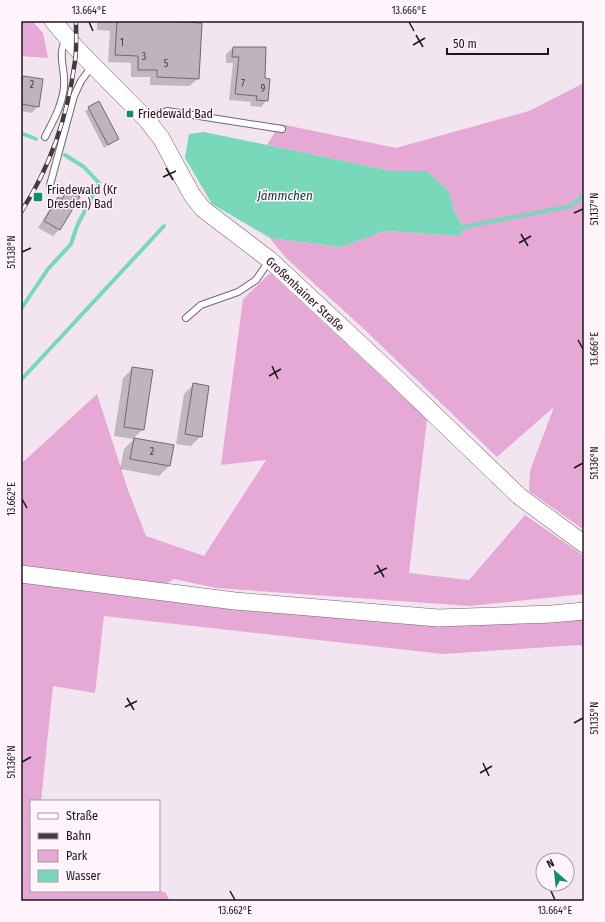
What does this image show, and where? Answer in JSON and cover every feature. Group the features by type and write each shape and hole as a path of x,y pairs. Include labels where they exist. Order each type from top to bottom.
{"street":[{"name":"Großenhainer Straße","path":"53,21 93,65 147,120 161,138 192,195 203,209 270,260 389,370 519,496 584,544"},
{"path":"21,574 235,601 438,618 552,614 584,611"}],"lane":[{"path":"45,137 59,110 62,99 64,85 61,52 62,45 68,38"},
{"path":"50,185 74,96 81,81 93,65"},
{"path":"147,120 157,114 167,111 282,129"},
{"path":"186,318 201,305 238,292 256,280 270,260"}],"green space":[{"path":"21,21 32,21 43,33 48,58 21,56"},
{"path":"584,83 584,530 529,491 530,471 554,407 497,457 365,330 285,257 270,238 341,247 385,231 459,236 465,229 454,211 449,191 427,171 392,171 267,145 280,124 396,148 529,111"},
{"path":"270,273 427,419 409,573 469,580 525,515 584,556 584,594 470,606 216,588 174,579 141,597 381,622 547,621 584,617 584,646 579,645 443,654 104,616 95,693 53,686 41,800 30,800 30,892 160,891 165,892 170,901 21,901 21,464 97,394 128,490 146,536 204,556 266,460 221,465 243,299"}],"water":[{"name":"Jämmchen","path":"204,132 392,171 427,171 449,191 454,211 465,229 459,236 385,231 341,247 270,238 212,204 185,158 189,134"}],"building":[{"path":"117,21 202,23 199,79 157,77 157,70 138,70 138,56 115,55"},
{"path":"233,47 266,47 265,78 270,79 268,101 256,100 257,96 235,94 239,57 232,57"},
{"path":"23,76 43,79 39,107 21,104"},
{"path":"99,101 119,139 108,145 88,107"},
{"path":"68,188 80,197 60,230 44,221 58,197 62,199"},
{"path":"132,367 153,370 144,430 124,427"},
{"path":"193,383 209,386 202,437 185,434"},
{"path":"134,438 174,445 170,466 130,459"}],"waterway":[{"path":"21,133 36,139"},
{"path":"21,309 48,269 71,244 77,226 99,183 84,167 65,155"},
{"path":"458,226 463,227 571,206 584,195"},
{"path":"21,380 164,226"}],"railway":[{"path":"21,212 41,176 57,139 63,120 75,61 76,21"}],"place":[{"name":"Friedewald Bad","path":"130,114"},
{"name":"Friedewald (Kr Dresden) Bad","path":"38,197"}]}
